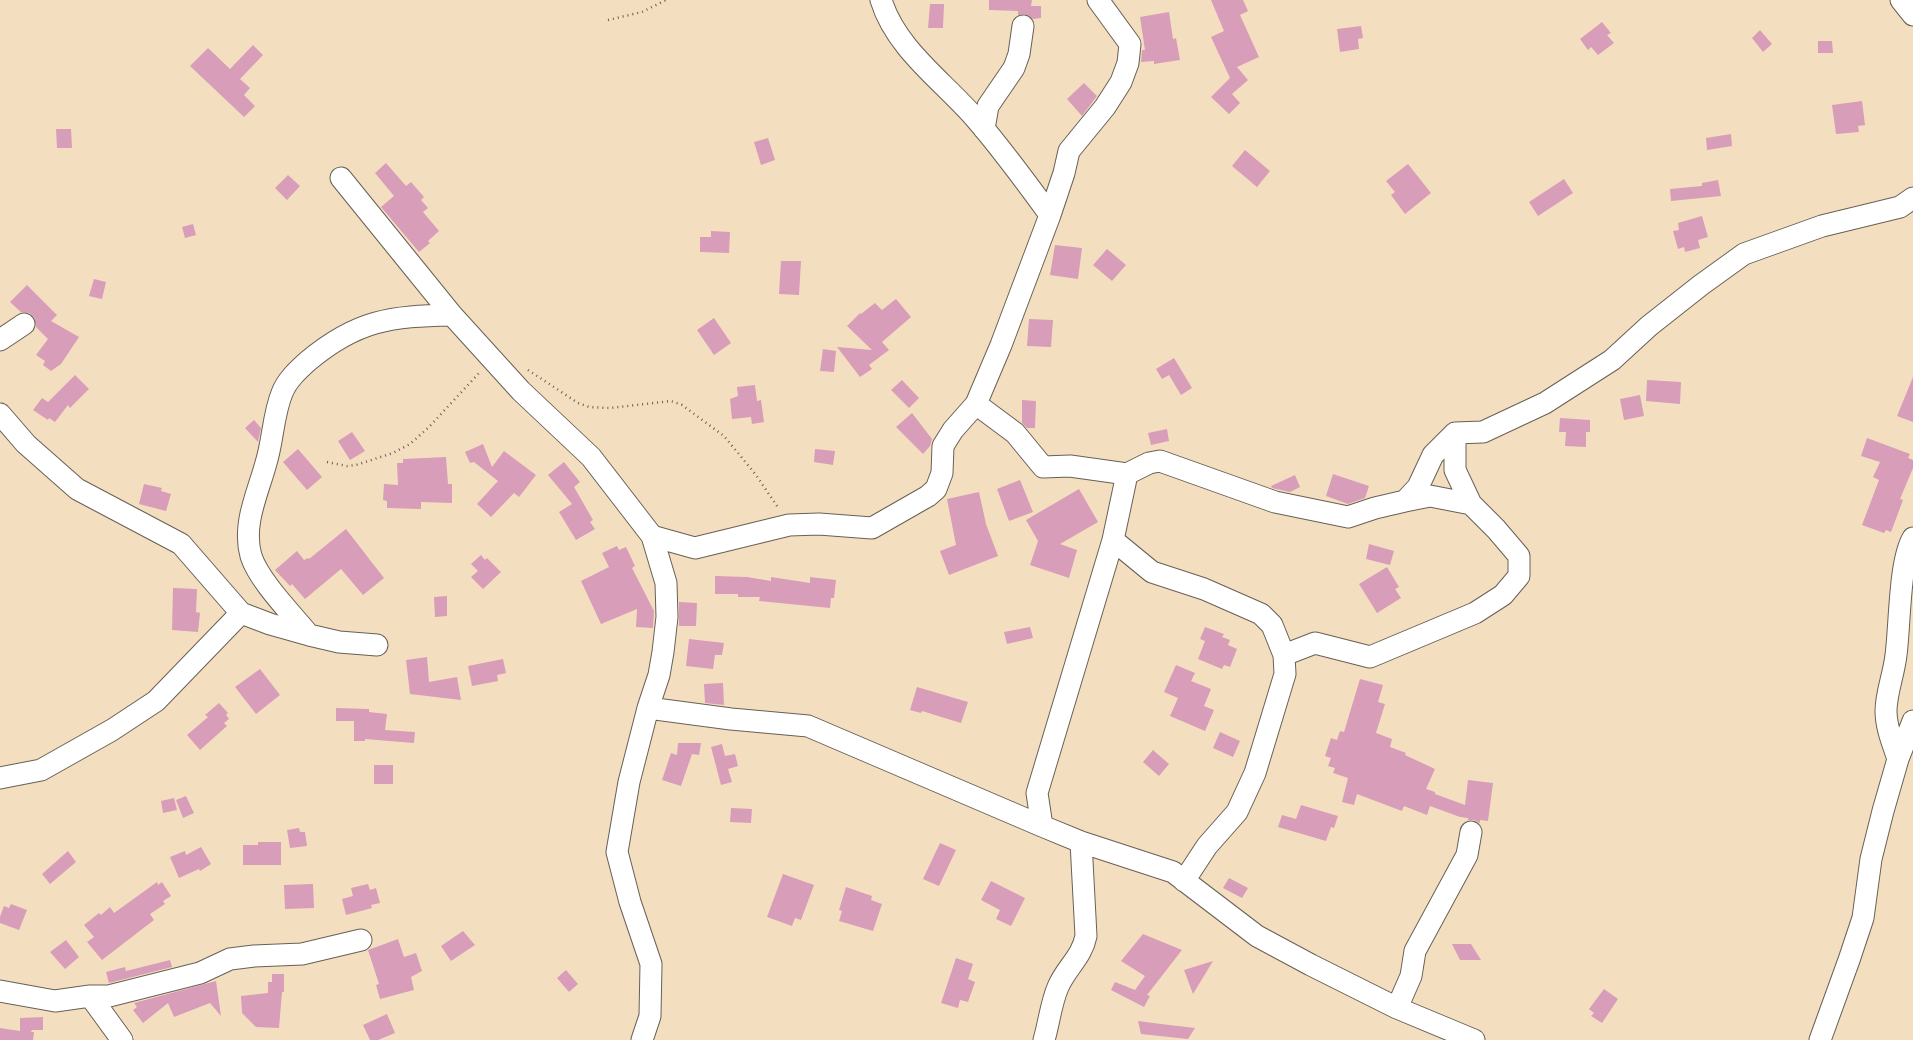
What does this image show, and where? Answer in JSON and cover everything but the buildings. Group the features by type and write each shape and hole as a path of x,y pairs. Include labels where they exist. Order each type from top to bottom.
{"street":[{"path":"881,0 894,28 912,52 999,146 1050,215"},
{"path":"652,536 696,548 789,524 872,528 928,496 936,489 942,473 943,446 953,430 976,404 1001,345 1050,215 1069,151 1114,95 1128,63 1130,44 1098,0"},
{"path":"1901,0 1913,15"},
{"path":"984,129 986,109 1012,72 1016,63 1023,26"},
{"path":"341,178 452,315 521,391 591,457 652,536 666,583 667,617 659,675 648,708 629,782 617,852 630,902 651,964 650,1016 642,1040"},
{"path":"1405,501 1418,487 1433,455 1455,433 1483,432 1545,403 1612,360 1649,326 1744,254 1822,226 1900,207 1913,198"},
{"path":"309,635 262,574 252,558 249,545 248,526 267,462 282,393 289,380 305,364 332,342 349,332 395,318 452,315"},
{"path":"0,340 24,324"},
{"path":"976,404 1015,433 1043,467 1070,466 1127,474 1149,463 1160,461 1275,502 1348,517 1375,508 1430,496 1472,504"},
{"path":"0,414 26,444 77,489 181,544 241,613 270,624 309,635 340,642 377,645"},
{"path":"1284,655 1315,643 1370,656 1475,614 1504,595 1519,576 1518,556 1472,504 1455,470 1455,433"},
{"path":"1042,826 1037,793 1112,540 1127,474"},
{"path":"1898,759 1889,732 1886,711 1896,657 1904,571 1913,538"},
{"path":"1112,540 1152,572 1204,589 1261,614 1272,625 1284,655 1285,674 1255,773 1237,812 1207,846 1184,881"},
{"path":"0,778 41,770 112,730 156,701 241,613"},
{"path":"648,708 731,719 808,726 1081,842 1173,872 1257,936 1310,965 1397,1008 1474,1040"},
{"path":"1820,1040 1863,918 1871,859 1898,759 1913,721"},
{"path":"1397,1008 1411,976 1415,951 1467,855 1471,832"},
{"path":"1044,1040 1058,988 1066,972 1084,949 1086,936 1081,842"},
{"path":"0,991 55,1001 90,996 109,996 200,973 230,959 302,954 362,940"},
{"path":"90,996 122,1040"}],"path":[{"path":"608,20 642,12 666,0"},
{"path":"327,462 347,466 356,465 387,455 410,444 429,427 492,359"},
{"path":"521,366 578,403 589,407 610,408 671,401 682,405 724,436 756,475 789,524"}]}
